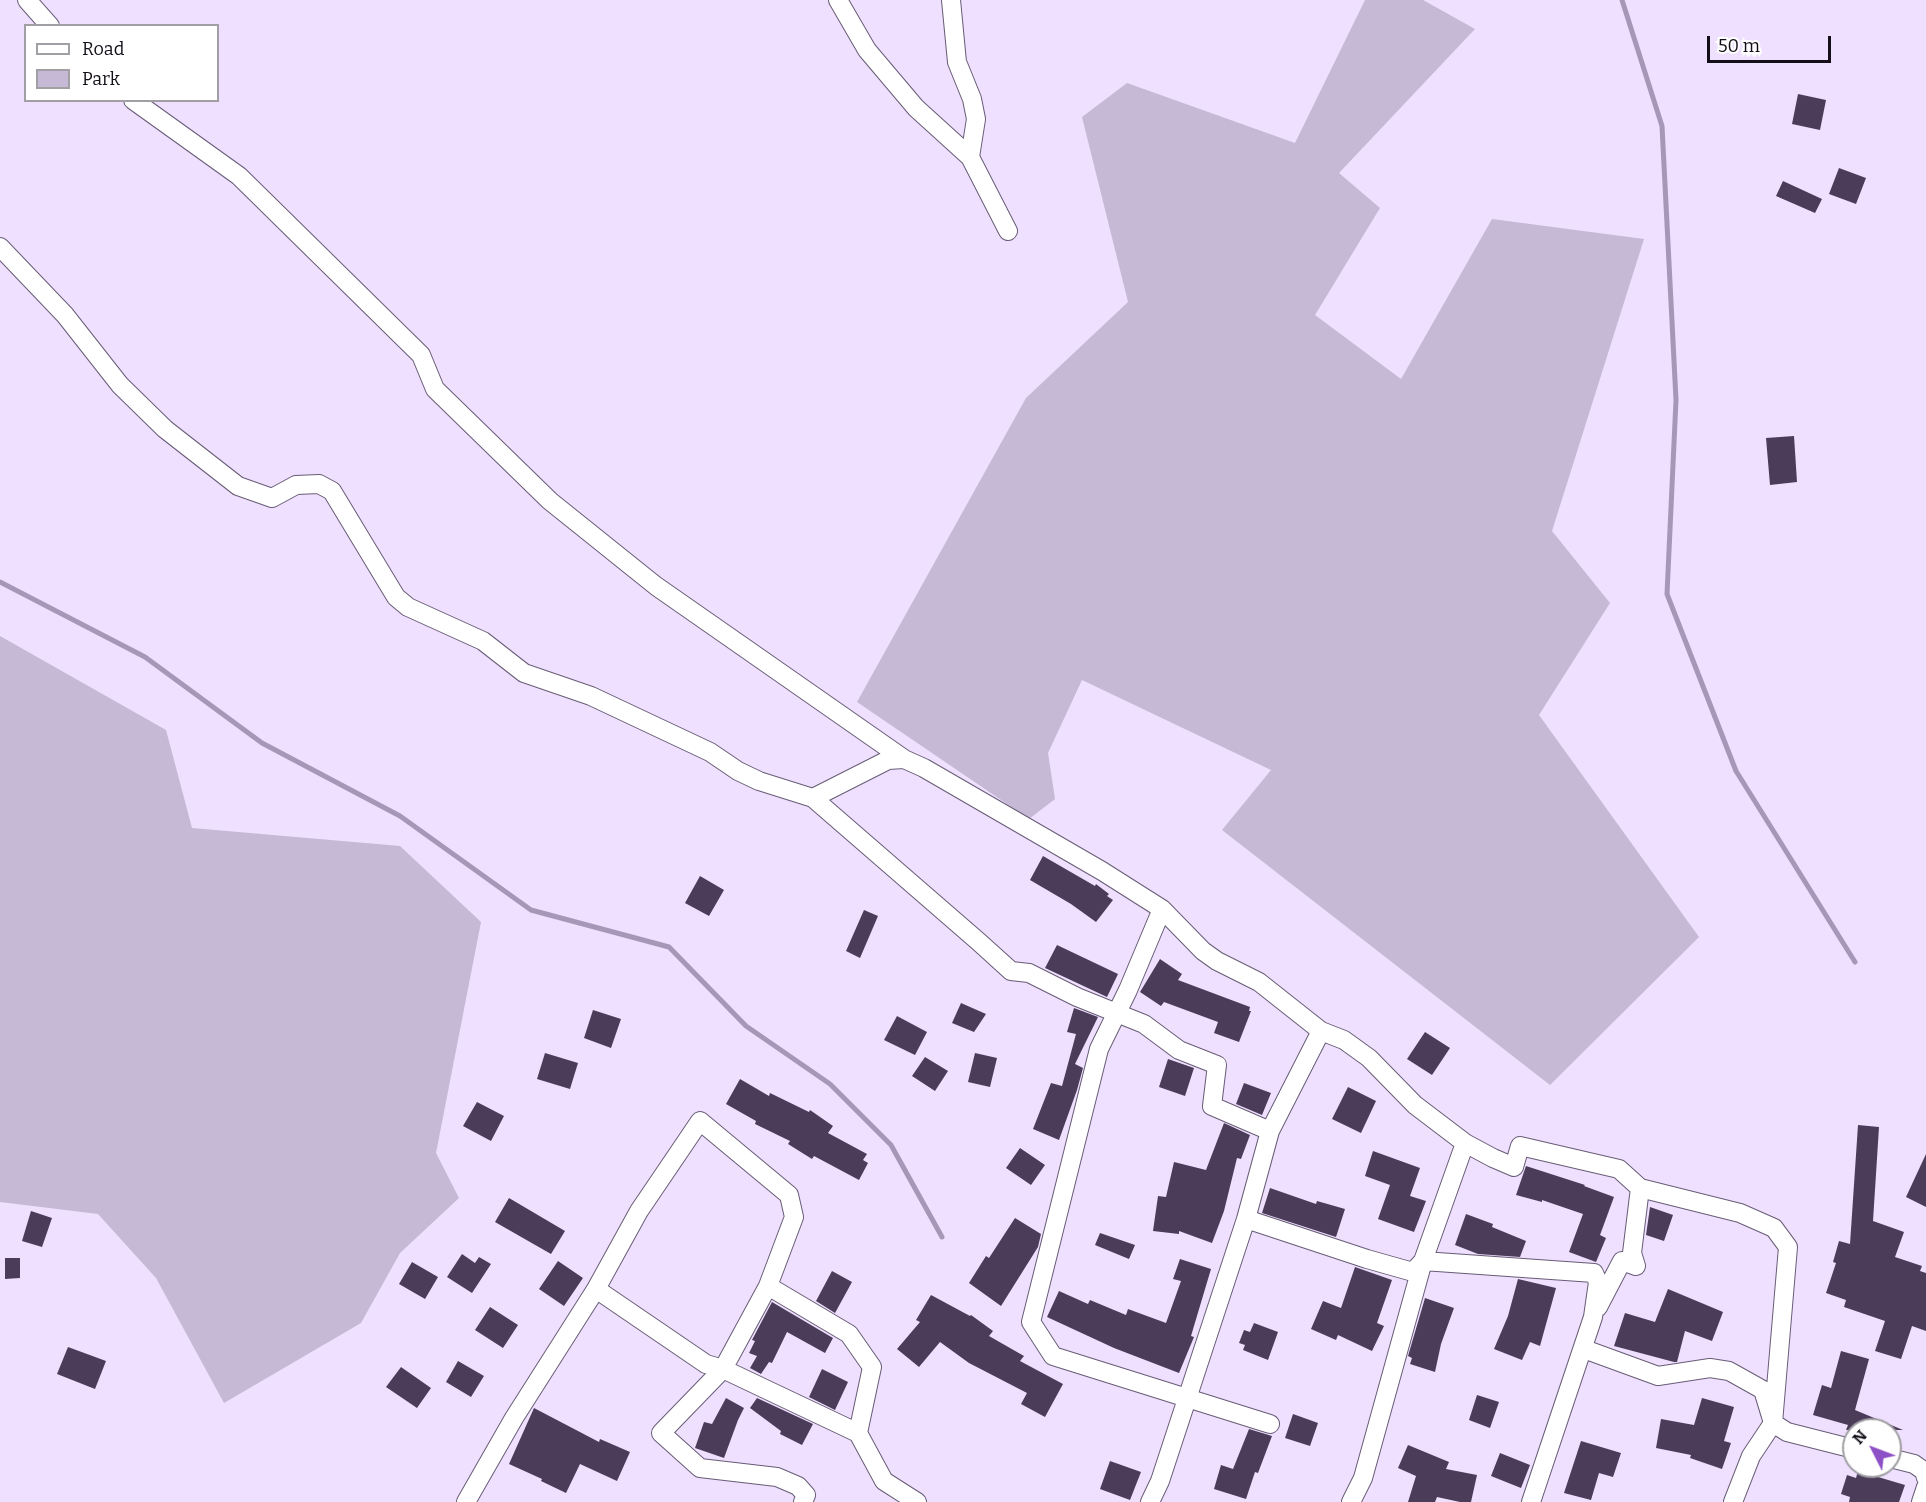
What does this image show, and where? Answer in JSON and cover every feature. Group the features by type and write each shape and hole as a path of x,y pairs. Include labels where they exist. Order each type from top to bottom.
{"street":[{"path":"27,0 48,24"},
{"path":"838,0 867,50 916,108 970,157 1008,231"},
{"path":"951,0 957,62 972,99 976,118 970,157"},
{"path":"136,102 239,176 421,355 435,389 550,501 656,586 903,759 924,768 1043,836 1162,909 1203,951 1217,961 1259,982 1321,1031 1344,1040 1369,1058 1415,1106 1465,1143 1514,1167 1520,1146 1619,1169 1640,1188 1740,1213 1774,1228 1788,1248 1773,1423 1751,1456 1733,1502"},
{"path":"0,247 65,315 120,385 165,429 238,486 272,498 296,485 319,484 332,492 396,597 408,607 483,642 524,673 591,696 710,752 738,771 759,781 813,798 1011,971 1029,973 1077,997 1144,1024 1179,1050 1217,1065 1212,1106 1270,1131"},
{"path":"813,798 888,760 903,759"},
{"path":"1162,909 1099,1049 1031,1322 1053,1356 1270,1424"},
{"path":"1150,1502 1160,1481 1246,1219 1270,1131 1321,1031"},
{"path":"466,1502 514,1418 596,1288 639,1211 700,1121 789,1195 795,1217 768,1286 723,1369 661,1433 700,1468 777,1477 798,1486 806,1495 803,1502"},
{"path":"1351,1502 1363,1478 1423,1262 1465,1143"},
{"path":"1593,1317 1622,1261 1636,1266 1632,1253 1640,1188"},
{"path":"1246,1219 1413,1272 1423,1262 1594,1273 1598,1282 1593,1317 1531,1502"},
{"path":"768,1286 849,1334 872,1367 858,1433"},
{"path":"596,1288 706,1364 723,1369 858,1433 884,1481 917,1502"},
{"path":"1584,1349 1658,1376 1710,1368 1729,1371 1763,1390 1773,1423 1787,1432 1842,1446"},
{"path":"1902,1461 1914,1464 1926,1476 1921,1502"}],"green space":[{"path":"1365,0 1423,0 1475,29 1339,173 1380,208 1315,315 1401,379 1492,219 1644,239 1552,531 1610,603 1539,715 1699,937 1550,1085 1222,830 1271,770 1082,680 1048,753 1055,799 1029,819 857,702 1026,398 1128,302 1082,117 1127,83 1295,143"},
{"path":"0,636 166,730 192,828 400,846 481,922 436,1153 459,1198 400,1253 361,1323 224,1403 156,1278 98,1214 0,1202"}],"building":[{"path":"1798,94 1826,100 1820,130 1792,124"},
{"path":"1839,168 1866,178 1856,204 1829,194"},
{"path":"1783,181 1822,199 1815,213 1776,196"},
{"path":"1794,436 1797,482 1770,485 1766,438"},
{"path":"1043,856 1095,886 1096,884 1109,894 1107,896 1113,900 1096,922 1030,880"},
{"path":"700,876 724,890 709,916 685,903"},
{"path":"864,910 878,916 860,958 846,951"},
{"path":"1057,945 1118,974 1107,997 1045,968"},
{"path":"1160,959 1182,974 1178,980 1250,1007 1249,1011 1251,1011 1239,1042 1214,1033 1218,1022 1164,1002 1161,1006 1140,992"},
{"path":"961,1003 986,1014 974,1032 952,1023"},
{"path":"1074,1008 1098,1017 1075,1064 1083,1068 1059,1140 1033,1129 1051,1083 1062,1086 1076,1034 1067,1032"},
{"path":"593,1010 621,1019 611,1048 584,1038"},
{"path":"897,1016 927,1032 915,1055 884,1040"},
{"path":"1425,1032 1450,1048 1432,1075 1407,1059"},
{"path":"545,1053 578,1063 570,1089 537,1079"},
{"path":"975,1053 997,1058 990,1087 968,1082"},
{"path":"925,1057 948,1071 935,1091 912,1076"},
{"path":"1168,1059 1194,1068 1185,1096 1159,1087"},
{"path":"740,1079 769,1096 770,1093 809,1112 810,1110 833,1126 828,1133 867,1154 863,1160 868,1163 859,1180 814,1156 812,1159 788,1144 790,1141 755,1124 756,1121 726,1104"},
{"path":"1244,1083 1271,1093 1262,1115 1236,1104"},
{"path":"1348,1087 1376,1101 1361,1133 1332,1119"},
{"path":"477,1102 504,1116 491,1141 463,1126"},
{"path":"1224,1123 1250,1135 1241,1159 1237,1158 1224,1211 1212,1243 1179,1231 1179,1234 1153,1231 1158,1196 1166,1197 1174,1162 1206,1170"},
{"path":"1858,1125 1879,1127 1873,1221 1904,1232 1895,1257 1922,1266 1920,1271 1926,1273 1926,1331 1912,1326 1901,1359 1875,1351 1885,1321 1844,1307 1846,1300 1826,1293 1836,1263 1833,1262 1839,1241 1850,1244"},
{"path":"1020,1148 1045,1165 1031,1185 1006,1168"},
{"path":"1373,1151 1420,1168 1410,1196 1426,1201 1414,1232 1378,1219 1390,1185 1365,1176"},
{"path":"1926,1154 1926,1207 1906,1197"},
{"path":"1526,1166 1614,1197 1600,1235 1606,1238 1596,1262 1569,1252 1583,1214 1542,1200 1542,1202 1516,1195"},
{"path":"1270,1188 1316,1204 1317,1201 1345,1209 1336,1237 1262,1213"},
{"path":"509,1198 565,1231 551,1254 495,1222"},
{"path":"1650,1207 1673,1215 1664,1241 1646,1235"},
{"path":"31,1211 52,1218 42,1247 22,1241"},
{"path":"1466,1214 1493,1224 1492,1227 1526,1241 1520,1257 1478,1254 1455,1245"},
{"path":"1015,1218 1041,1234 1038,1247 1001,1306 969,1283 986,1256 989,1258"},
{"path":"1100,1233 1135,1245 1129,1259 1095,1245"},
{"path":"462,1254 475,1263 479,1257 491,1264 472,1293 447,1277"},
{"path":"5,1258 20,1258 20,1278 5,1279"},
{"path":"1180,1259 1211,1269 1191,1336 1194,1337 1179,1373 1114,1348 1047,1317 1059,1291 1088,1304 1090,1300 1126,1315 1128,1309 1166,1323 1181,1281 1173,1279"},
{"path":"558,1261 583,1278 564,1306 539,1289"},
{"path":"412,1262 438,1277 425,1299 399,1284"},
{"path":"1355,1267 1392,1280 1377,1323 1384,1326 1372,1351 1338,1335 1336,1340 1311,1329 1323,1301 1341,1308"},
{"path":"832,1271 852,1282 835,1313 816,1301"},
{"path":"1518,1279 1556,1288 1540,1346 1530,1342 1522,1360 1494,1349 1508,1316"},
{"path":"1668,1289 1723,1312 1712,1341 1685,1331 1677,1362 1614,1346 1625,1313 1655,1322"},
{"path":"931,1295 971,1315 993,1331 989,1336 1024,1356 1020,1361 1063,1384 1045,1417 1021,1404 1027,1393 969,1363 940,1342 919,1367 897,1349 920,1322 916,1320"},
{"path":"1425,1298 1454,1308 1441,1344 1435,1372 1410,1364 1412,1358 1408,1356"},
{"path":"772,1302 833,1338 825,1353 787,1332 772,1363 769,1362 761,1374 750,1368 757,1356 749,1353 755,1341 752,1340"},
{"path":"490,1307 518,1325 503,1348 475,1330"},
{"path":"1254,1323 1278,1332 1268,1360 1243,1350 1245,1345 1239,1343 1244,1330 1250,1332"},
{"path":"68,1347 106,1361 95,1389 57,1374"},
{"path":"1841,1351 1869,1359 1855,1410 1874,1418 1842,1418 1842,1423 1813,1415 1822,1385 1831,1388"},
{"path":"458,1361 484,1376 471,1397 446,1382"},
{"path":"401,1367 431,1388 417,1408 386,1387"},
{"path":"822,1369 848,1382 835,1410 809,1397"},
{"path":"1477,1395 1499,1402 1490,1428 1469,1420"},
{"path":"726,1398 744,1408 724,1458 695,1448 704,1422 712,1424"},
{"path":"757,1398 813,1424 802,1445 780,1434 781,1431 750,1408"},
{"path":"1702,1398 1734,1407 1724,1441 1731,1443 1722,1469 1690,1458 1691,1455 1656,1448 1661,1419 1694,1425"},
{"path":"534,1408 599,1442 600,1439 630,1452 617,1481 580,1464 566,1493 509,1464"},
{"path":"1293,1414 1318,1423 1310,1446 1285,1438"},
{"path":"1249,1429 1272,1436 1258,1473 1255,1472 1246,1499 1214,1489 1221,1465 1233,1469"},
{"path":"1581,1441 1621,1453 1613,1477 1599,1473 1591,1500 1564,1493"},
{"path":"1408,1445 1449,1462 1446,1469 1477,1475 1471,1502 1437,1497 1435,1502 1408,1502 1416,1476 1398,1468"},
{"path":"1500,1453 1530,1465 1521,1488 1491,1476"},
{"path":"1110,1461 1141,1472 1130,1500 1100,1489"},
{"path":"1846,1478 1882,1478 1905,1485 1899,1502 1849,1502 1850,1497 1841,1494"}],"waterway":[{"path":"1622,0 1662,126 1676,400 1667,594 1736,771 1855,962"},
{"path":"0,582 145,657 262,743 400,816 531,910 669,947 746,1026 830,1084 891,1145 942,1237"}]}
